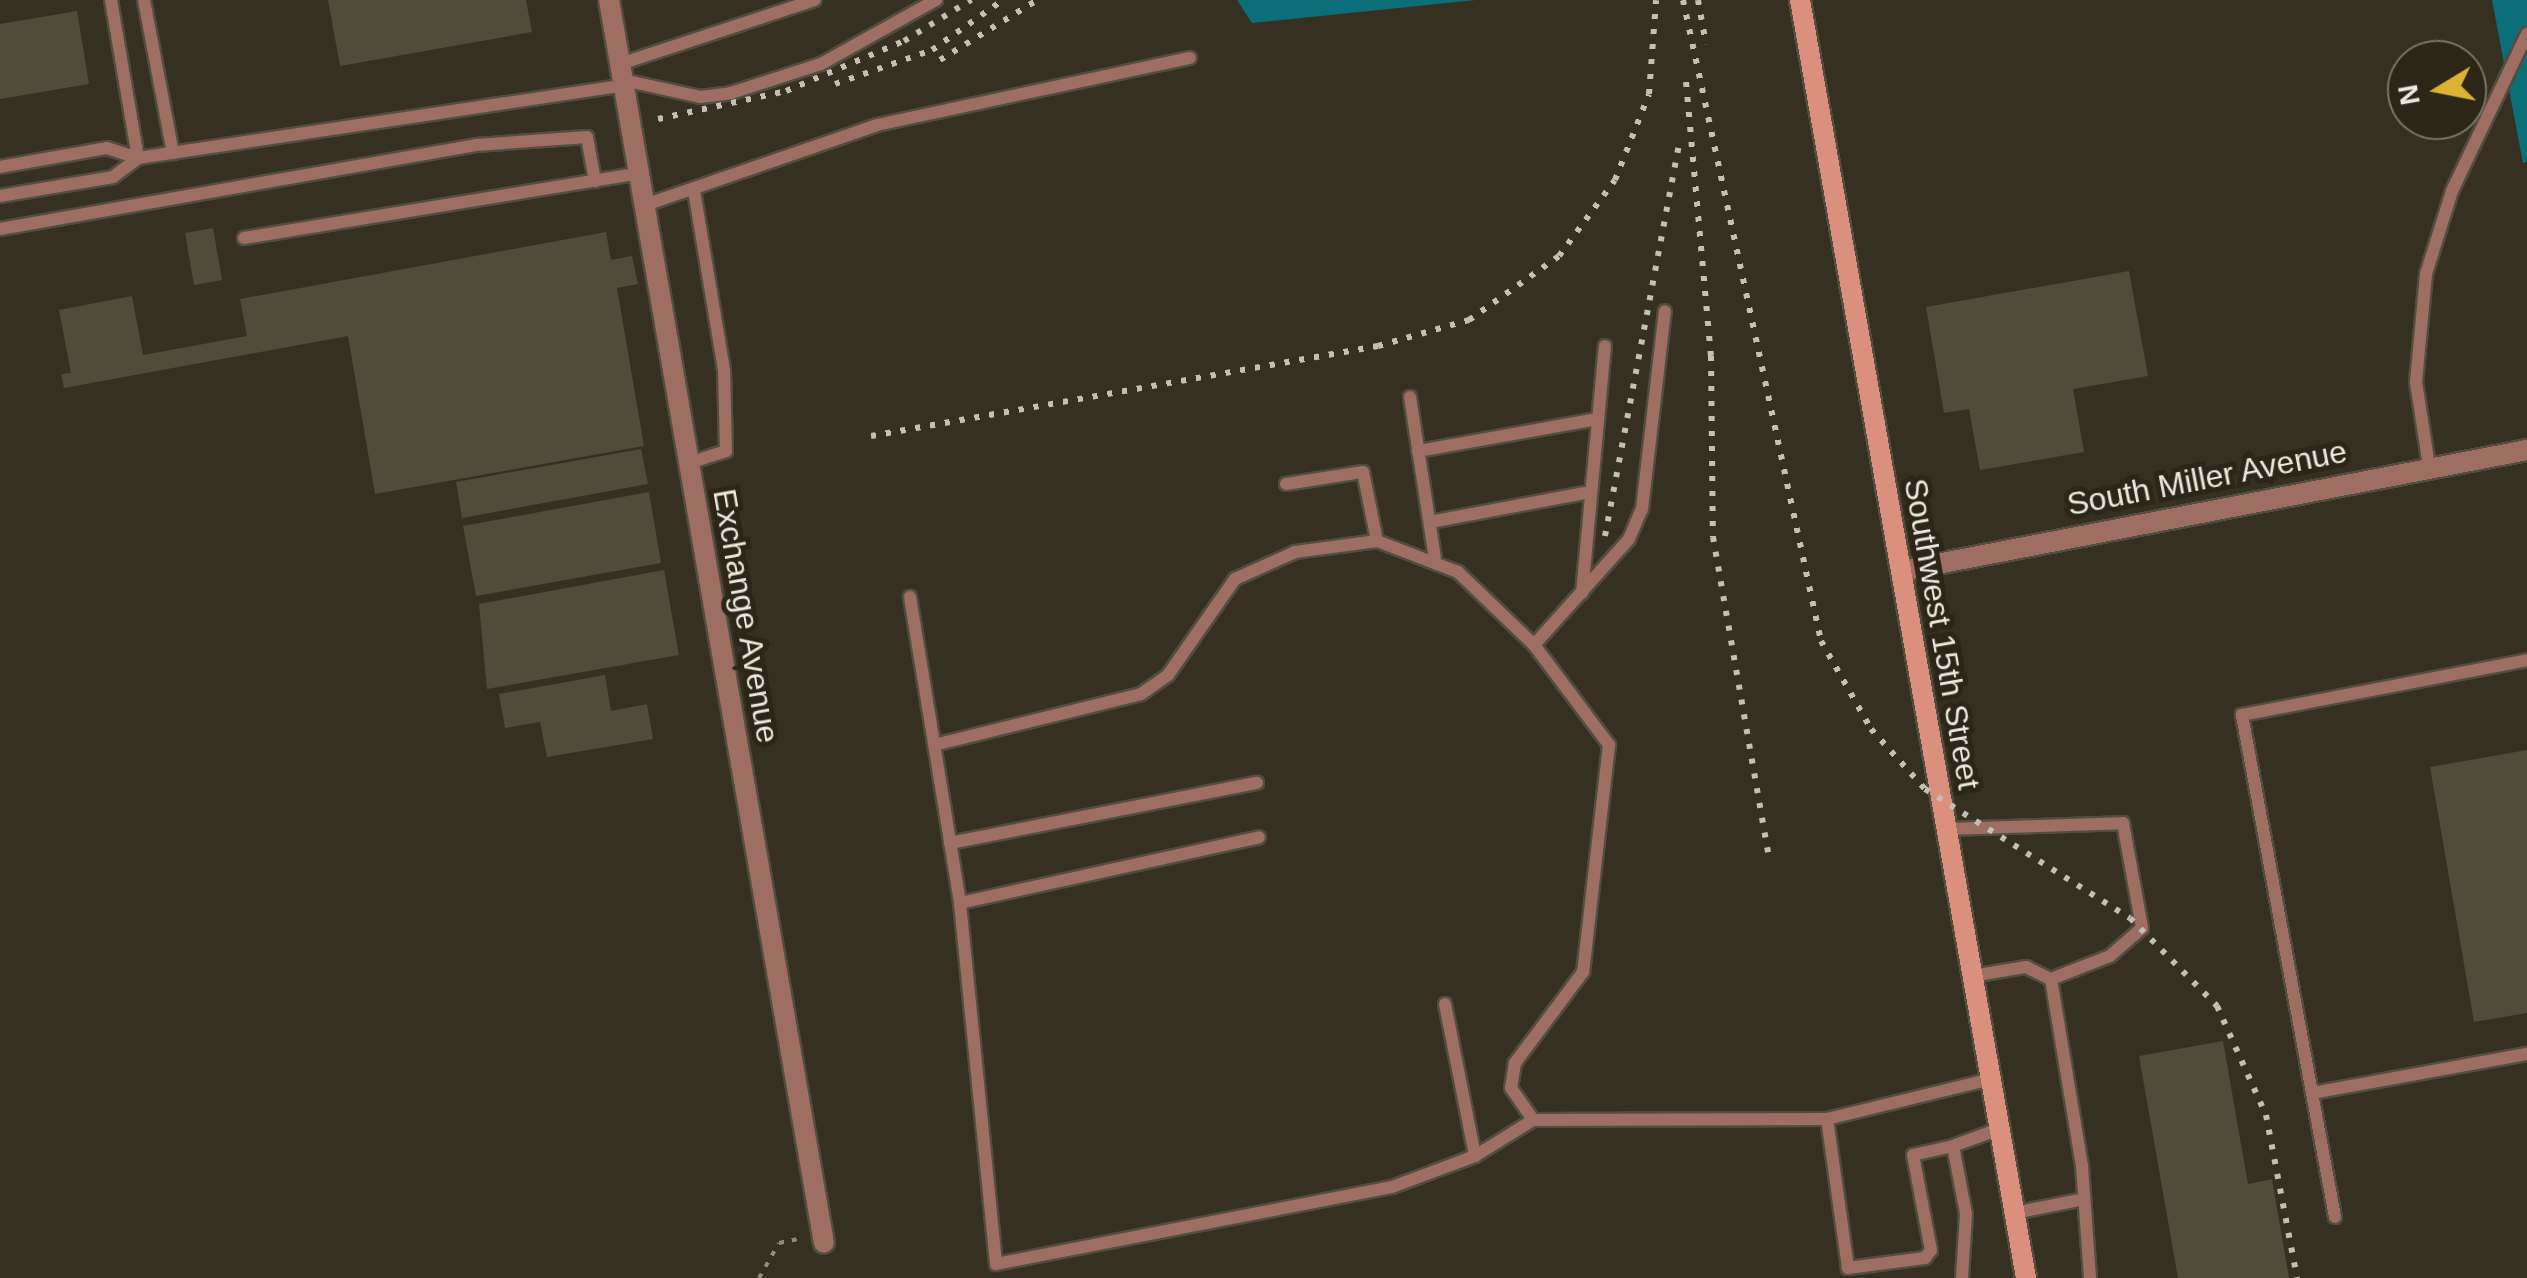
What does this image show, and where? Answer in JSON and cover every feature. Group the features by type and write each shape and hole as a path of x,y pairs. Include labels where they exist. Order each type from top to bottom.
{"main road":[{"name":"Southwest 15th Street","path":"1800,0 2026,1278"}],"street":[{"name":"Exchange Avenue","path":"609,0 823,1238"},
{"name":"South Miller Avenue","path":"1900,571 2527,450"}],"lane":[{"path":"111,0 138,158"},
{"path":"144,0 174,153"},
{"path":"0,167 107,148 138,158 174,153 622,76 815,0"},
{"path":"622,76 700,96 732,93 821,64 936,0"},
{"path":"2429,466 2416,382 2426,274 2452,191 2527,34"},
{"path":"645,205 877,125 1190,58"},
{"path":"0,229 476,146 588,137 595,181"},
{"path":"0,196 113,177 138,158"},
{"path":"244,238 639,173"},
{"path":"689,463 726,451 724,370 694,190"},
{"path":"1534,645 1582,595 1642,510 1665,311"},
{"path":"1582,595 1605,346"},
{"path":"1410,397 1435,558"},
{"path":"1418,451 1597,419"},
{"path":"1286,484 1363,472 1377,541"},
{"path":"1430,522 1590,492"},
{"path":"934,745 1142,694 1168,675 1235,579 1296,552 1377,541 1435,558 1534,645 1596,717 1612,774 1583,972 1514,1063 1511,1088 1533,1120"},
{"path":"910,597 960,903 996,1264 1316,1204 1474,1156 1533,1120 1827,1119 1991,1080"},
{"path":"2335,1217 2242,715 2527,660"},
{"path":"950,843 1256,783"},
{"path":"1946,829 2123,822 2142,928 2110,956 2050,980"},
{"path":"960,903 1260,837"},
{"path":"1972,976 2026,967 2050,980"},
{"path":"2050,980 2084,1198 2090,1278"},
{"path":"1445,1004 1474,1156"},
{"path":"2312,1093 2527,1054"},
{"path":"1827,1119 1849,1273 1924,1258 1931,1250 1913,1155 1999,1129"},
{"path":"1953,1146 1966,1214 1962,1278"},
{"path":"2014,1212 2084,1198"}],"path":[{"path":"759,1278 778,1243 823,1238"}],"water":[{"path":"1237,0 1476,0 1252,23"},
{"path":"2492,0 2527,0 2527,162 2523,163"}],"building":[{"path":"328,0 526,0 532,32 340,66"},
{"path":"77,11 89,84 0,99 0,24"},
{"path":"213,228 222,280 194,285 185,233"},
{"path":"606,232 611,260 632,256 638,284 617,288 644,446 375,494 348,336 64,388 61,374 71,373 59,310 132,296 143,355 247,336 240,299"},
{"path":"2129,271 2148,376 2073,389 2084,452 1980,470 1969,409 1944,413 1926,307"},
{"path":"641,449 648,484 462,518 456,482"},
{"path":"649,492 661,563 476,596 463,526"},
{"path":"664,570 679,655 487,689 479,604"},
{"path":"605,675 611,711 647,704 653,739 547,757 540,722 505,728 499,694"},
{"path":"2527,750 2527,1013 2474,1022 2430,767"},
{"path":"2223,1041 2248,1184 2272,1179 2289,1278 2178,1278 2139,1056"}],"railway":[{"path":"658,119 786,91 904,41 971,0"},
{"path":"835,84 932,50 1003,0"},
{"path":"940,60 1037,0"},
{"path":"871,436 1378,346 1469,320 1559,256 1615,180 1649,94 1656,0"},
{"path":"1683,0 1821,641 1871,729 1925,789 2130,918 2217,1006 2266,1115 2297,1278"},
{"path":"1698,0 1706,44"},
{"path":"1686,82 1711,356 1713,537 1768,852"},
{"path":"1605,536 1679,144"}]}
